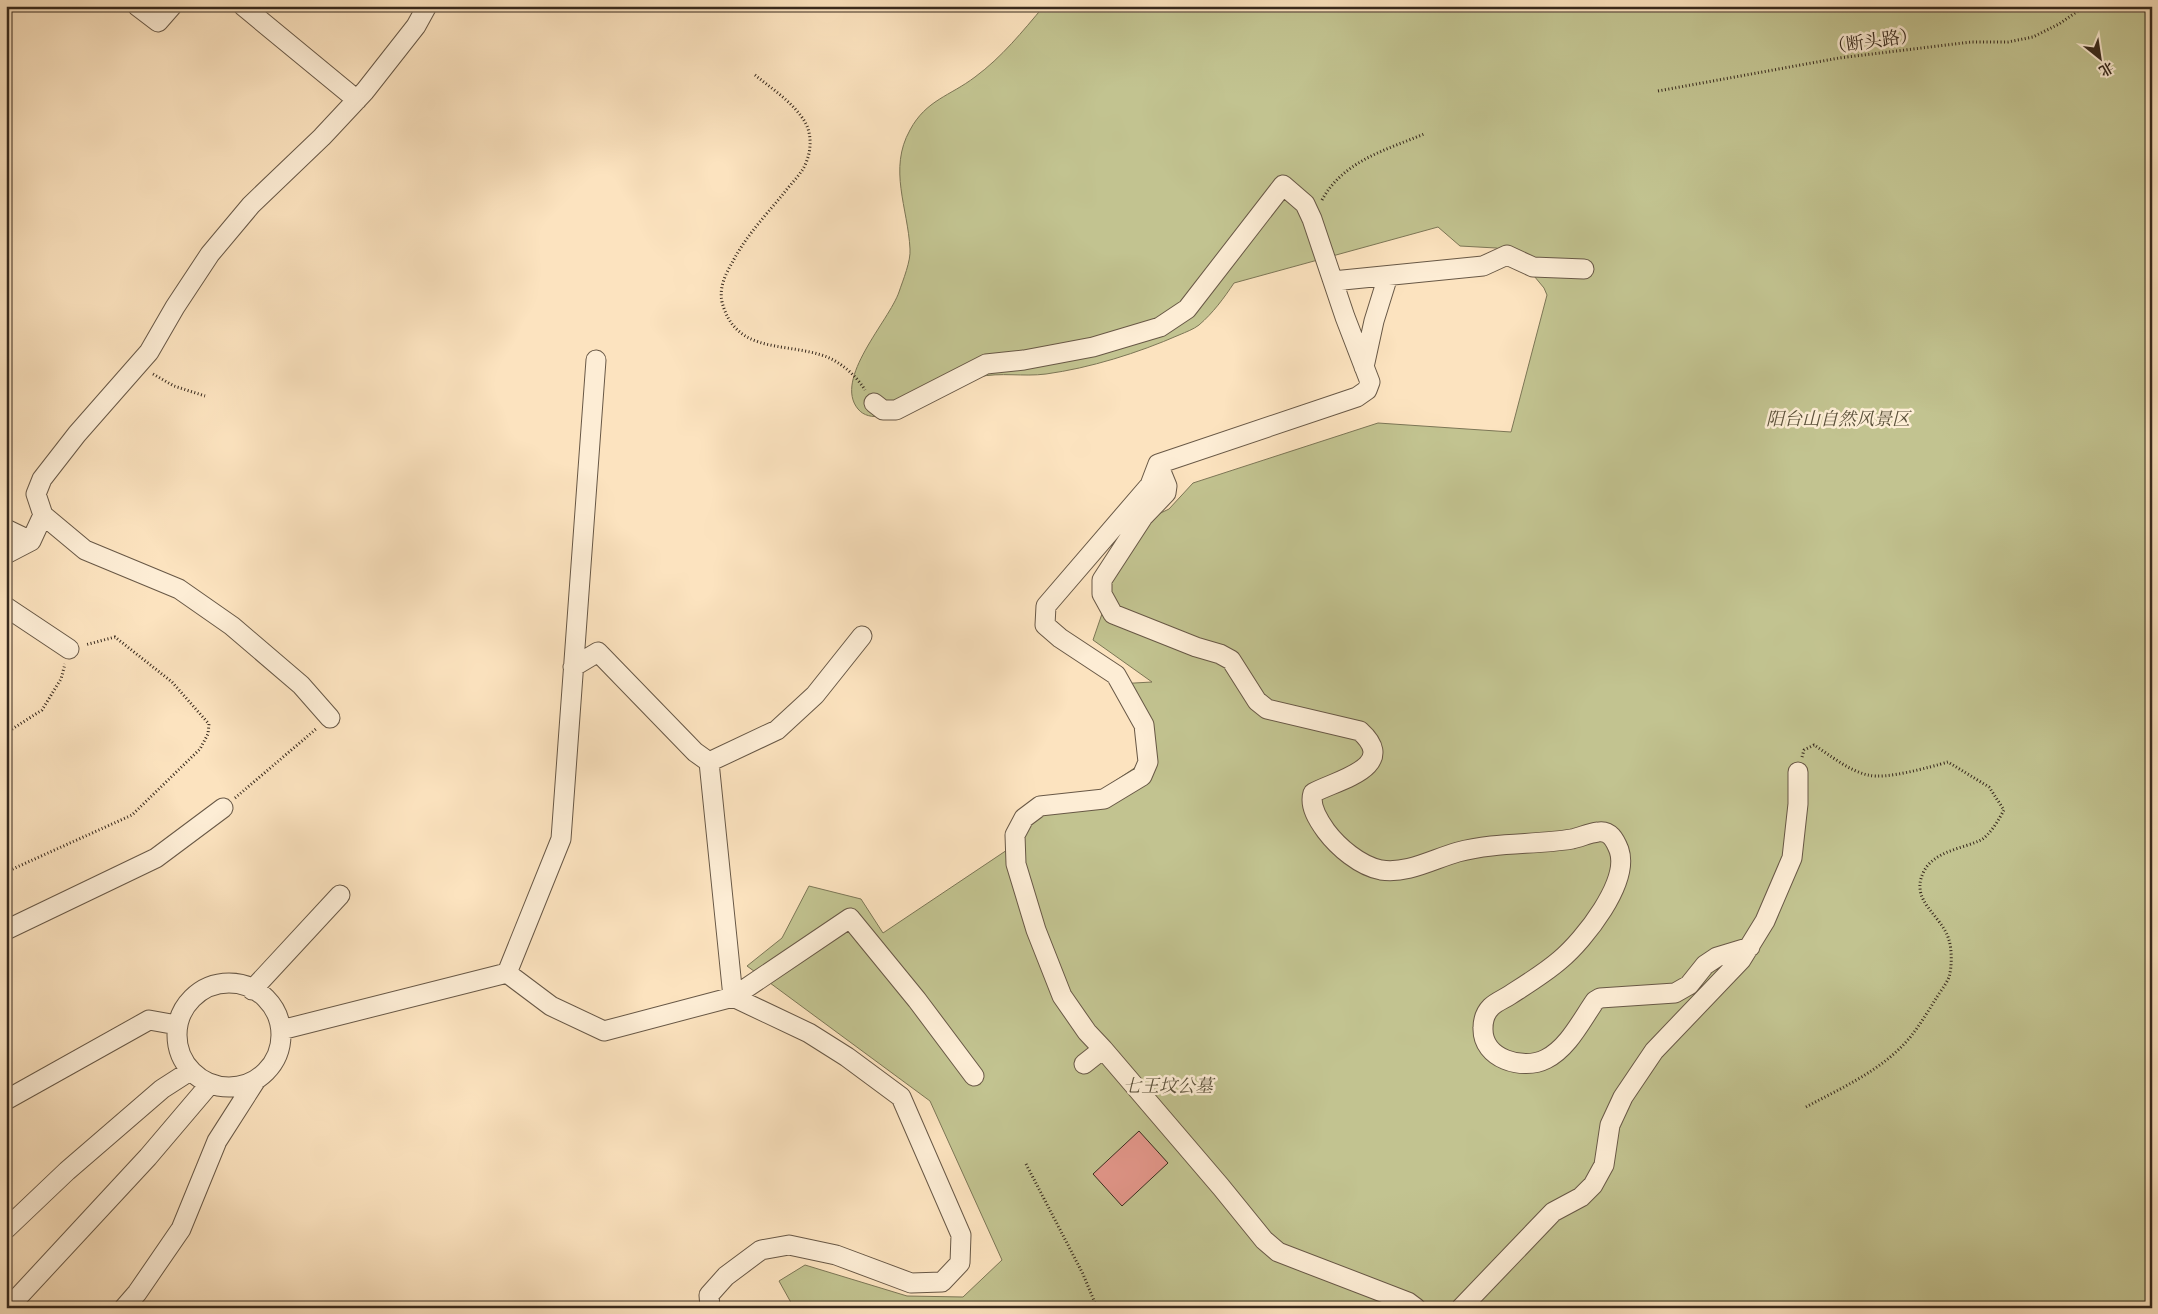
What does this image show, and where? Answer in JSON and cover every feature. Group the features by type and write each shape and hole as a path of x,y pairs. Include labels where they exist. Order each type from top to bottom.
{"street":[{"path":"137,6 158,22 172,6"},
{"path":"243,6 357,100"},
{"path":"330,718 301,685 232,626 179,589 86,550 43,515 36,494 42,479 77,434 149,352 175,307 222,240 251,205 322,137 357,100 416,26 427,6"},
{"path":"874,403 882,410 896,410 986,364 1024,360 1093,346 1160,327 1187,309 1283,185 1305,204 1312,219 1370,382 1367,390 1357,397 1158,464"},
{"path":"1333,281 1483,266 1507,255 1533,267 1584,269"},
{"path":"1364,367 1374,321 1388,276"},
{"path":"507,973 561,839 596,360"},
{"path":"1158,464 1167,486 1166,493 1143,517 1102,580 1102,594 1113,614 1196,647 1220,654 1231,660 1257,701 1267,709 1360,731 1369,739 1372,753 1371,761 1363,770 1313,793 1311,800 1314,812 1334,842 1368,866 1382,870 1404,870 1459,852 1572,838 1599,832 1607,833 1612,837 1621,857 1620,870 1608,902 1583,936 1560,960 1491,1007 1484,1020 1483,1031 1484,1041 1490,1050 1502,1058 1519,1064 1543,1061 1558,1053 1595,1001 1600,998 1675,993 1688,985 1706,965 1718,957 1750,947"},
{"path":"1158,464 1150,485 1046,606 1045,625 1060,638 1116,675 1144,725 1148,762 1142,776 1104,798 1040,806 1024,818 1015,835 1016,864 1036,930 1062,996 1087,1032 1222,1187 1264,1240 1278,1252 1408,1302 1416,1308"},
{"path":"6,554 31,540 43,515"},
{"path":"6,529 31,540"},
{"path":"6,607 70,649"},
{"path":"709,762 777,730 815,695 862,636"},
{"path":"574,666 598,652 695,752 709,762 733,997"},
{"path":"1461,1308 1553,1212 1581,1197 1593,1185 1604,1165 1610,1125 1623,1097 1642,1068 1654,1051 1741,960 1750,947 1765,921 1792,858 1798,804 1798,772"},
{"path":"6,930 156,858 222,808"},
{"path":"252,990 340,895"},
{"path":"507,973 551,1006 604,1031 733,997 850,918 917,1000 974,1076"},
{"path":"281,1030 507,973"},
{"path":"124,1308 137,1293 181,1229 217,1141 256,1080 269,1068 276,1057 281,1030 274,1010 264,997 243,985 229,983 211,986 202,990 186,1004 177,1026 178,1049 190,1072 210,1084 235,1087 256,1080"},
{"path":"710,1308 709,1295 726,1276 760,1250 788,1245 836,1255 911,1283 942,1282 960,1263 961,1235 901,1097 847,1057 809,1033 733,997"},
{"path":"6,1100 150,1020 177,1026"},
{"path":"1084,1064 1103,1049"},
{"path":"6,1229 67,1171 154,1095 190,1072"},
{"path":"8,1308 148,1157 210,1084"}],"path":[{"name":"（断头路）","path":"1658,91 1839,58 1971,42 2008,42 2033,37 2085,6"},
{"path":"755,75 780,94 804,121 811,135 809,152 803,169 736,254 723,279 722,301 728,317 738,333 761,344 819,354 836,362 858,379 874,403"},
{"path":"1312,219 1328,190 1345,171 1365,159 1424,134"},
{"path":"139,365 174,386 205,396"},
{"path":"6,733 42,710 61,679 70,649 116,637 172,682 209,724 208,734 200,749 132,815 6,872"},
{"path":"222,808 330,718"},
{"path":"1798,772 1804,750 1814,745 1868,776 1925,769 1948,762 1989,787 2004,810 1983,839 1955,848 1937,858 1923,872 1919,887 1923,901 1949,939 1951,954 1949,978 1926,1014 1911,1036 1884,1061 1867,1074 1806,1106"},
{"path":"1026,1164 1072,1253 1097,1308"}],"green space":[{"name":"阳台山自然风景区","path":"1044,6 2152,6 2152,1308 794,1308 779,1281 805,1265 907,1296 963,1297 1002,1260 930,1101 747,966 782,938 809,886 861,899 883,933 1013,846 1009,828 1097,793 1142,763 1145,732 1117,684 1152,682 1093,640 1105,605 1095,591 1146,520 1169,509 1193,483 1378,423 1511,432 1547,295 1544,288 1515,253 1496,248 1460,246 1438,227 1234,283 1214,310 1197,326 1131,354 1080,368 1046,374 978,377 899,412 882,416 868,416 858,409 852,397 852,382 865,350 899,292 909,259 909,234 901,189 900,159 910,130 916,120 931,105 966,84 994,61"}],"building":[{"path":"1139,1131 1168,1163 1122,1206 1093,1174"}],"park label":[{"name":"七王坟公墓","path":"1168,1086"}]}
